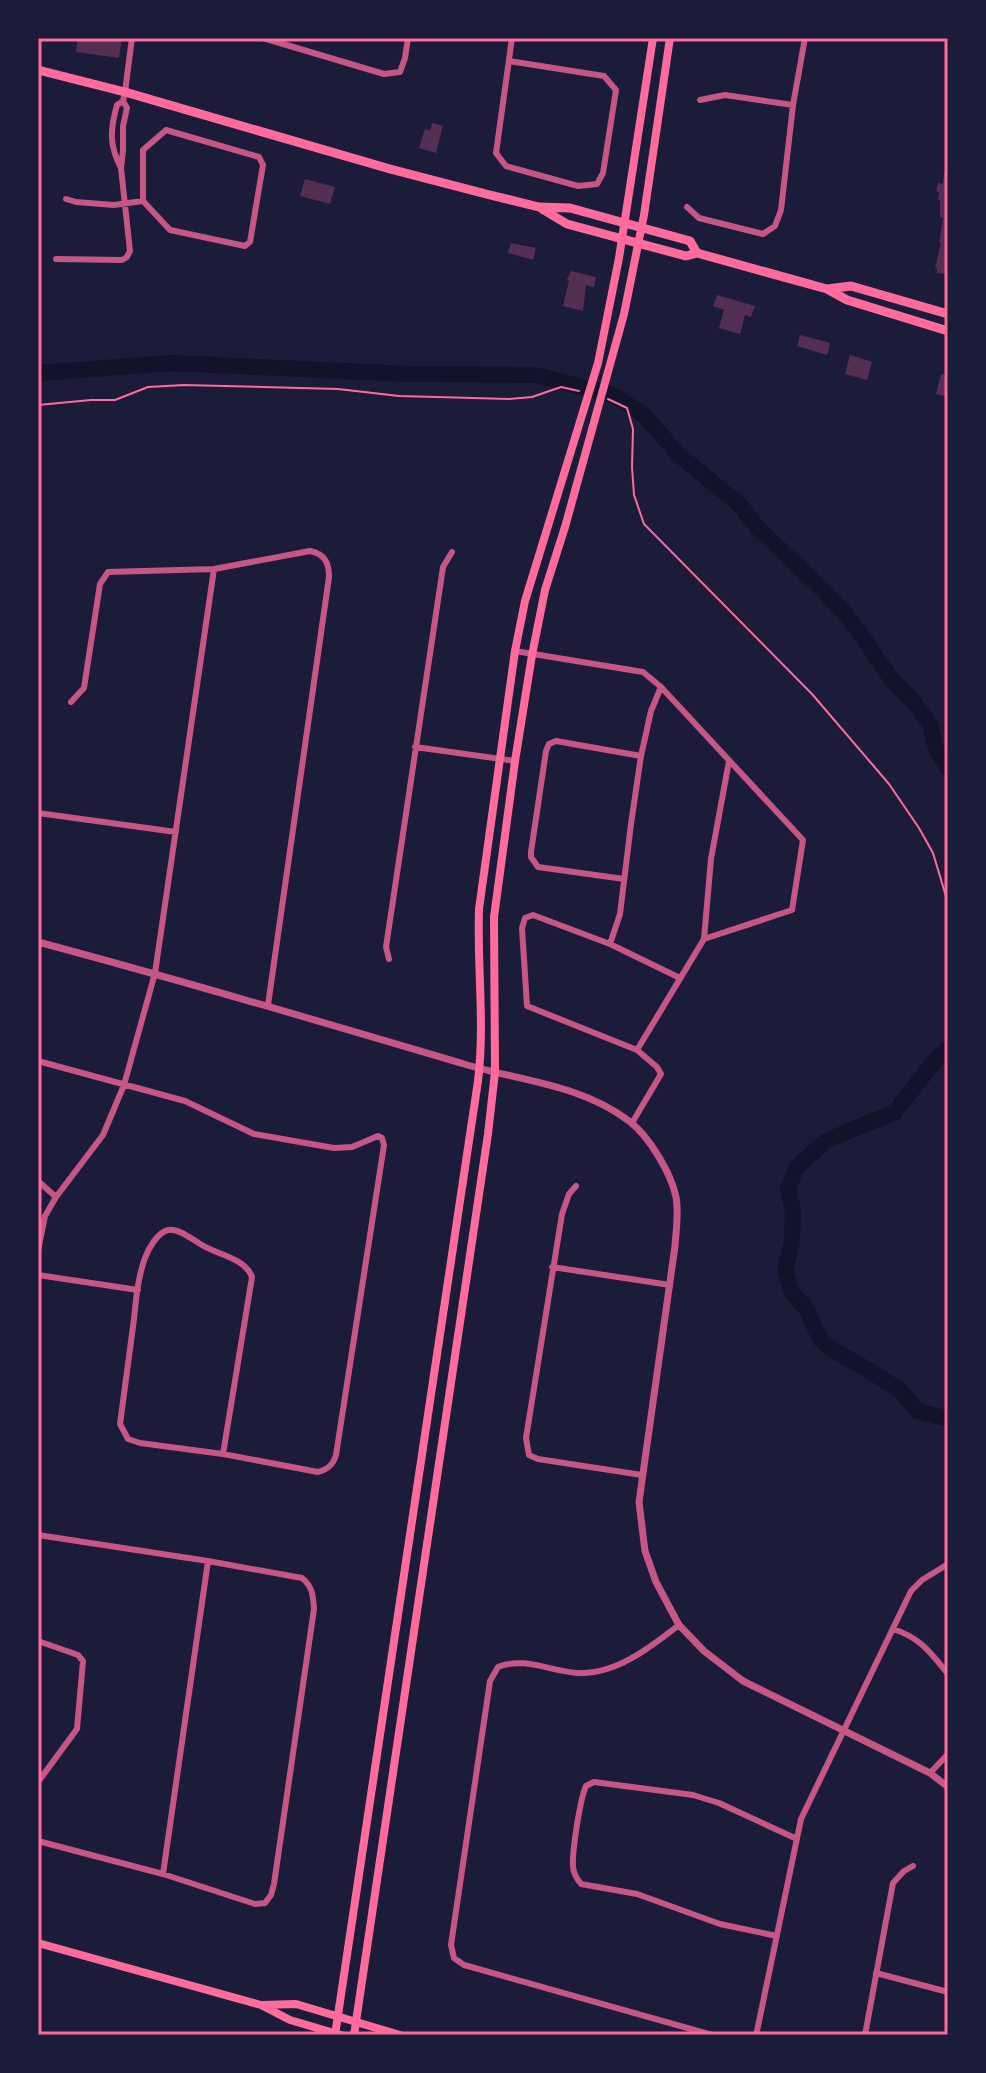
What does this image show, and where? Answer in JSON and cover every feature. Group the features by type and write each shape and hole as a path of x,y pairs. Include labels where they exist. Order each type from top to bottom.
{"main road":[{"path":"38,1943 261,2005 290,2020 337,2034 479,1069 479,909 515,651 525,601 598,363 625,223 653,38"},
{"path":"354,2035 488,1134 495,1072 494,917 515,761 545,590 624,314 639,244 670,38"},
{"path":"38,70 124,97 390,169 539,207 570,208 690,241 697,253"},
{"path":"539,207 567,224 686,256 697,253 827,289 847,300 948,331"},
{"path":"827,289 851,286 948,314"},
{"path":"261,2005 296,2004 400,2035"}],"street":[{"path":"56,259 122,260 130,251 121,168 113,152 112,132 117,105 124,97 132,38"},
{"path":"263,38 384,74 400,72 408,38"},
{"path":"509,61 604,76 616,90 603,173 597,184 578,186 506,166 496,153 512,38"},
{"path":"687,207 699,218 763,234 775,226 781,210 793,105 805,38"},
{"path":"700,100 725,95 793,105"},
{"path":"166,130 256,155 263,165 250,242 245,246 170,230 143,201 143,150 166,130"},
{"path":"66,199 114,205 143,201"},
{"path":"71,702 84,688 100,584 108,572 214,569 310,551 325,558 329,577 268,1005"},
{"path":"389,959 386,947 415,747 443,567 452,552"},
{"path":"38,1251 45,1216 103,1135 124,1085 155,973 214,569"},
{"path":"515,651 643,672 661,687 803,840 792,910 704,939"},
{"path":"610,944 620,914 641,756 651,711 661,687"},
{"path":"624,879 538,867 531,852 549,744 556,741 641,756"},
{"path":"415,747 515,761"},
{"path":"637,1050 704,939 711,859 729,761"},
{"path":"38,813 176,832"},
{"path":"632,1123 661,1074 637,1050 527,1006 522,928 525,918 533,915 610,944 680,978"},
{"path":"38,942 268,1005 479,1069 561,1087 607,1105 632,1123 664,1166 675,1194 677,1224 639,1502 645,1551 656,1582 679,1625 704,1651 743,1681 930,1773 948,1787"},
{"path":"38,1061 185,1101 254,1134 334,1148 352,1147 378,1136 382,1138 384,1145 334,1462 328,1469 318,1472 128,1439 120,1424 145,1257 157,1238 168,1230 178,1231 243,1264 252,1277 223,1454"},
{"path":"38,1181 56,1197"},
{"path":"576,1186 569,1194 562,1214 552,1267 526,1438 529,1455 642,1475"},
{"path":"552,1267 670,1285"},
{"path":"38,1275 138,1290"},
{"path":"38,1535 302,1578 313,1593 314,1609 271,1895 265,1903 255,1904 163,1874 38,1841"},
{"path":"163,1874 208,1561"},
{"path":"755,2035 801,1819 911,1591 922,1580 948,1564"},
{"path":"679,1625 628,1661 593,1672 579,1674 512,1662 498,1667 490,1681 451,1945 454,1958 464,1965 712,2035"},
{"path":"893,1629 909,1634 921,1643 948,1674"},
{"path":"38,1641 78,1655 83,1661 77,1729 38,1782"},
{"path":"930,1773 948,1754"},
{"path":"777,1936 720,1924 637,1894 581,1884 573,1866 581,1802 586,1786 594,1782 693,1795 719,1803 797,1839"},
{"path":"865,2035 893,1883 913,1866"},
{"path":"876,1973 948,1992"}],"path":[{"path":"38,405 115,400 148,387 184,385 338,389 399,396 509,399 532,397 561,387 580,392"},
{"path":"600,397 627,408 633,429 634,495 644,524 812,694 889,784 933,853 948,903"}],"building":[{"path":"78,38 122,38 119,58 76,52"},
{"path":"432,123 443,126 436,153 419,148 425,129 430,131"},
{"path":"944,173 948,173 948,274 937,273 935,268 943,218 940,217 939,192 936,191 938,183 943,184"},
{"path":"305,179 335,187 330,204 300,196"},
{"path":"511,243 536,248 533,260 508,253"},
{"path":"571,271 596,277 594,287 586,285 583,311 563,306"},
{"path":"717,295 755,306 751,317 745,315 740,334 719,328 724,310 713,306"},
{"path":"800,335 830,343 827,355 797,346"},
{"path":"850,355 872,362 867,380 845,374"},
{"path":"941,374 948,375 948,397 936,394"}],"waterway":[{"path":"38,373 172,363 409,374 536,375 613,395 644,415 679,455 740,505 758,528 850,619 892,680 930,724 936,749 948,768"},
{"path":"948,1049 937,1058 894,1113 826,1141 796,1168 788,1189 793,1211 792,1241 785,1270 791,1291 807,1310 820,1339 831,1349 900,1390 917,1411 948,1419"}]}
